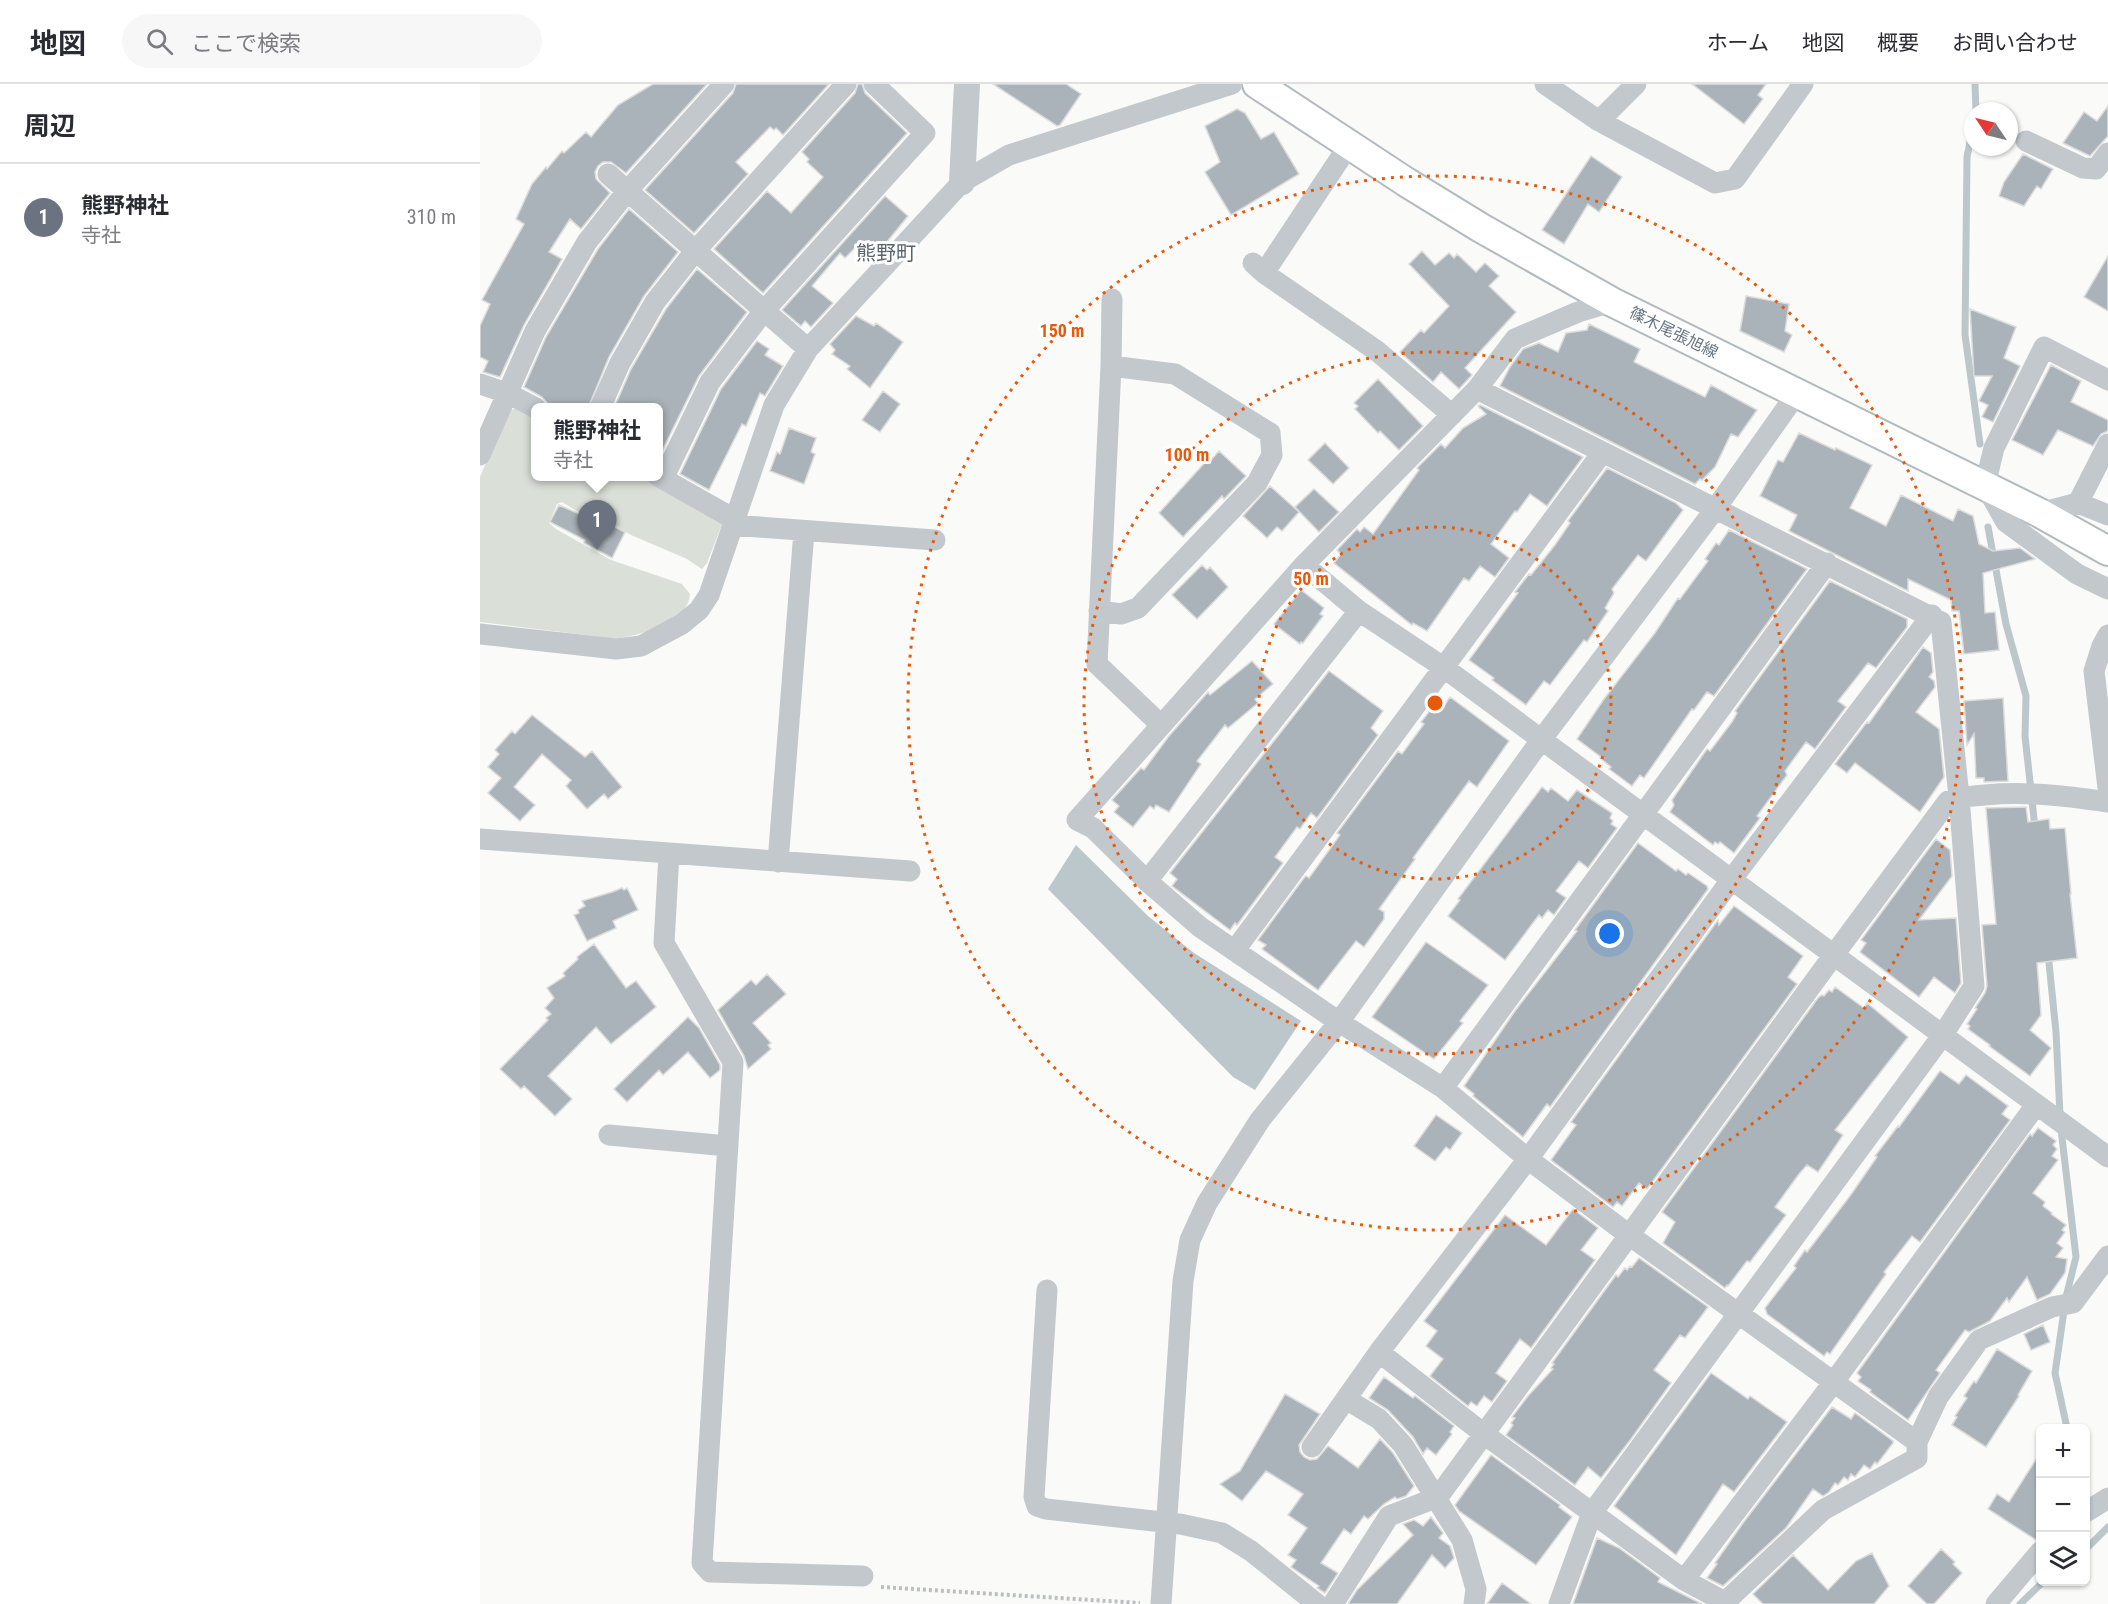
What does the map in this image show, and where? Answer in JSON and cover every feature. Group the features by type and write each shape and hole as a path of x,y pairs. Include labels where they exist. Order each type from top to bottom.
{"main road":[{"name":"篠木尾張旭線","path":"1257,84 1481,228 1612,302 1985,485 2103,548"}],"street":[{"path":"480,455 535,331 586,242 628,190 724,84"},
{"path":"602,403 620,363 655,302 696,250 846,84"},
{"path":"663,473 710,382 763,312 925,133 874,84"},
{"path":"962,182 967,84"},
{"path":"480,634 616,649 641,646 682,624 699,610 709,595 774,405 808,349 962,182 1010,155 1232,84"},
{"path":"1545,84 1599,121 1715,183 1735,179 1803,84"},
{"path":"1599,121 1636,84"},
{"path":"2026,141 2083,168 2096,169 2108,153"},
{"path":"1350,145 1258,268 1377,351 1452,415"},
{"path":"608,174 808,349"},
{"path":"1112,299 1097,664 1161,725"},
{"path":"1612,302 1578,312 1515,339 1477,389 1304,565 1077,820 1093,828 1147,881 1200,927 1339,1022 1443,1088 1528,1159 1629,1235 1917,1442"},
{"path":"2108,381 2044,347 1994,448 1985,485 2006,522 2077,574 2108,589"},
{"path":"1099,611 1121,614 1138,608 1257,483 1272,455 1270,433 1175,374 1111,366"},
{"path":"480,384 507,393 531,405"},
{"path":"1477,389 1932,615 1941,622 1959,797 1974,986 1942,1036 1592,1513 1559,1604"},
{"path":"1161,1604 1183,1281 1190,1240 1207,1203 1260,1120 1339,1022 1541,740 1716,508 1797,393"},
{"path":"2078,503 2108,444"},
{"path":"1235,950 1602,453"},
{"path":"663,478 733,522 804,531 935,540"},
{"path":"2040,513 2078,503 2108,515"},
{"path":"778,862 804,531"},
{"path":"1443,1088 1641,814 1827,563"},
{"path":"1304,565 1359,611 1443,667 2108,1157"},
{"path":"1147,881 1359,611"},
{"path":"1312,1446 1379,1352 1528,1159 1731,880 1932,615"},
{"path":"2108,635 2094,672 2108,788"},
{"path":"1333,1604 1389,1516 1438,1497 1948,801 1959,797 2031,793 2108,802"},
{"path":"480,839 910,871"},
{"path":"669,854 664,943 733,1062 702,1563 710,1572 870,1581"},
{"path":"1683,1580 1833,1383 2052,1117"},
{"path":"609,1135 728,1146"},
{"path":"1379,1352 1484,1434 1683,1580 1724,1603 1823,1510 1917,1458 1917,1442 1938,1397 1979,1340 2064,1305 2108,1256"},
{"path":"1047,1290 1034,1497 1037,1506 1046,1509 1168,1523 1222,1533 1251,1551 1317,1604"},
{"path":"1346,1399 1388,1427 1403,1445 1462,1540 1476,1589 1474,1604"},
{"path":"2090,1509 2108,1498"},
{"path":"1996,1604 2036,1557"}],"path":[{"path":"870,1581 1150,1604"}],"shaded area":[{"path":"518,408 531,413 531,481 654,481 714,515 722,524 707,563 702,569 687,559 631,535 599,516 588,518 562,502 557,504 549,523 556,529 611,560 682,584 690,594 688,604 682,612 651,630 619,638 480,622 480,477 504,420 511,410"},
{"path":"1076,845 1148,916 1194,953 1301,1021 1255,1090 1233,1077 1048,889"}],"building":[{"path":"653,84 707,84 626,173 611,162 603,162 598,166 595,172 596,179 610,193 581,229 570,219 549,252 562,259 524,325 500,377 483,372 488,361 480,357 480,326 490,304 482,300 524,224 516,219 532,184 562,151 564,153 586,132 591,137 618,105"},
{"path":"736,84 829,84 783,135 776,128 774,130 770,127 736,162 748,174 694,233 645,190 733,93"},
{"path":"858,84 862,84 865,93 907,133 763,293 714,249 767,191 791,213 823,177 807,162 809,159 802,152 855,93"},
{"path":"993,84 1066,84 1081,94 1057,126"},
{"path":"1692,84 1766,84 1758,95 1763,99 1744,124"},
{"path":"2108,106 2108,136 2090,156 2063,143 2084,112 2097,121"},
{"path":"1237,109 1245,113 1261,139 1274,132 1299,174 1231,215 1205,172 1220,162 1205,126"},
{"path":"2023,154 2053,169 2041,189 2037,186 2024,206 1999,196 2004,182"},
{"path":"1591,156 1622,177 1599,212 1588,204 1564,244 1542,230"},
{"path":"885,196 908,216 873,259 858,245 845,258 840,253 812,286 833,303 811,327 805,321 801,326 782,310"},
{"path":"629,209 678,252 644,296 609,357 590,403 547,403 542,397 524,387 546,337 598,249"},
{"path":"1422,251 1435,265 1449,253 1454,258 1457,254 1476,272 1485,263 1499,276 1489,286 1516,312 1465,368 1472,375 1459,389 1441,372 1433,382 1400,352 1421,330 1424,333 1449,306 1409,264"},
{"path":"2108,256 2108,311 2084,297"},
{"path":"697,269 747,312 699,376 663,449 663,403 616,403 631,369 666,309"},
{"path":"1746,296 1789,304 1785,331 1792,335 1784,352 1740,331"},
{"path":"1970,309 2016,327 2004,358 2020,366 1993,422 1982,417 1988,405 1979,401 1992,376 1974,376"},
{"path":"856,316 874,326 876,323 903,342 870,388 847,369 850,366 832,354 835,350 830,344"},
{"path":"1589,324 1640,349 1634,362 1705,397 1711,385 1757,410 1738,437 1731,434 1715,467 1702,480 1700,479 1695,484 1500,386 1523,349 1539,343 1558,352 1566,333 1587,330"},
{"path":"757,341 769,349 765,355 783,366 765,396 760,393 746,426 742,424 709,490 680,474 721,389"},
{"path":"2051,365 2081,381 2071,402 2108,420 2108,431 2101,434 2093,446 2058,430 2043,455 2012,440"},
{"path":"1378,379 1423,426 1399,450 1380,431 1378,433 1355,409 1358,406 1354,403"},
{"path":"883,391 900,404 880,432 862,420"},
{"path":"1478,406 1583,457 1547,506 1530,494 1491,544 1509,558 1495,577 1480,566 1469,581 1464,578 1427,631 1413,623 1412,625 1334,563 1341,554 1337,550 1357,529 1360,532 1364,527 1373,534 1419,470 1417,468 1441,444 1445,448 1463,428 1486,414"},
{"path":"789,428 816,438 811,452 815,454 804,484 770,471 777,452 780,454"},
{"path":"1799,433 1872,465 1850,508 1886,526 1901,495 1953,521 1958,509 1973,516 1979,544 1993,551 2020,548 2035,559 1983,573 1985,613 1995,612 1999,650 1964,654 1959,611 1952,611 1951,600 1908,579 1908,591 1789,531 1797,515 1760,496 1778,460 1783,462"},
{"path":"1325,443 1349,468 1333,484 1308,460"},
{"path":"1219,451 1246,476 1224,499 1222,496 1183,537 1159,513 1209,458 1211,460"},
{"path":"1607,468 1676,503 1683,510 1646,561 1638,555 1612,589 1614,593 1605,608 1608,611 1587,642 1584,640 1550,685 1544,681 1526,705 1469,660 1518,593 1515,592 1555,545 1570,523 1568,521"},
{"path":"1270,486 1299,512 1282,531 1277,527 1267,538 1243,516"},
{"path":"1314,489 1339,512 1319,532 1295,507"},
{"path":"559,505 595,521 597,518 625,532 612,558 584,543 585,540 550,522"},
{"path":"1729,530 1807,569 1714,696 1707,692 1694,710 1692,709 1644,778 1640,775 1632,786 1609,769 1611,767 1601,757 1577,739 1678,598 1680,599 1708,561 1705,559 1716,543 1719,545"},
{"path":"1202,565 1207,570 1210,567 1228,587 1197,619 1172,595"},
{"path":"1830,581 1907,619 1907,627 1876,668 1868,663 1838,701 1846,707 1815,749 1806,742 1785,771 1787,775 1757,816 1760,818 1734,853 1720,842 1718,844 1715,842 1713,845 1670,812 1674,805 1672,800 1707,749 1710,751 1732,722 1737,713 1735,711"},
{"path":"1301,590 1324,608 1320,614 1323,616 1300,644 1274,624"},
{"path":"1923,647 1931,653 1933,672 1929,677 1934,681 1935,687 1916,712 1939,729 1944,777 1920,812 1855,763 1847,773 1835,764 1867,722 1869,723"},
{"path":"1252,661 1273,684 1255,699 1258,703 1228,728 1225,725 1197,761 1201,764 1169,812 1156,805 1154,809 1150,806 1133,827 1114,812 1119,806 1112,800 1141,768 1144,770 1169,736 1208,692 1210,695"},
{"path":"1329,671 1383,711 1371,728 1378,735 1317,818 1311,813 1300,829 1297,827 1275,857 1283,863 1237,925 1235,923 1230,930 1172,886 1177,879 1170,873"},
{"path":"1450,697 1509,741 1477,787 1469,781 1413,858 1415,859 1379,909 1384,912 1384,919 1364,947 1356,941 1318,990 1262,949 1266,945 1258,940 1304,878 1306,876 1309,878 1340,835 1337,833 1398,751 1402,754 1424,724 1421,722 1432,708 1436,705 1439,707 1441,704 1444,706"},
{"path":"2003,698 2008,781 1984,782 1984,778 1976,778 1974,734 1967,745 1964,701"},
{"path":"532,715 585,757 592,751 622,787 608,799 604,794 587,809 566,786 571,780 542,754 514,787 535,805 520,821 488,793 501,778 488,767 499,754 495,750 512,731 515,734"},
{"path":"1542,787 1548,792 1551,788 1568,801 1577,790 1612,813 1611,824 1617,828 1588,868 1579,861 1556,891 1566,898 1554,915 1548,910 1542,918 1539,915 1505,960 1448,916 1460,900 1458,899"},
{"path":"2026,807 2028,822 2049,819 2050,829 2065,828 2077,958 2037,963 2041,1015 2030,1030 2051,1048 2030,1076 1968,1029 1970,1026 1967,1024 1977,1009 1975,1008 1987,986 1982,925 1996,924 1986,808"},
{"path":"1936,839 1950,850 1952,876 1919,920 1956,918 1961,983 1955,993 1934,977 1919,997 1860,952 1866,943 1861,940"},
{"path":"1638,843 1676,871 1678,869 1686,875 1688,873 1708,889 1550,1107 1547,1104 1523,1137 1464,1086 1515,1011 1577,931 1575,930"},
{"path":"622,888 624,890 627,888 638,910 613,921 616,928 587,941 574,915 585,906 582,901"},
{"path":"1734,906 1803,956 1788,977 1797,984 1647,1189 1639,1183 1622,1206 1617,1202 1613,1207 1551,1160 1576,1125 1571,1122 1718,920 1719,925"},
{"path":"1426,942 1488,985 1460,1021 1463,1023 1434,1059 1372,1017"},
{"path":"594,944 626,988 636,981 656,1007 611,1044 596,1027 548,1076 572,1099 555,1116 524,1086 521,1089 500,1069 548,1020 546,1018 551,1014 545,1008 554,998 547,988 565,976 563,973 578,959 577,957"},
{"path":"767,974 786,994 753,1023 771,1043 768,1045 771,1049 748,1069 744,1056 718,1010 751,980 756,985"},
{"path":"1835,987 1864,1008 1867,1003 1908,1037 1835,1130 1843,1135 1818,1172 1807,1165 1799,1174 1775,1207 1786,1215 1750,1262 1747,1261 1725,1288 1663,1243 1675,1222 1662,1212 1818,998 1824,996 1829,990 1832,992"},
{"path":"688,1017 699,1028 720,1065 720,1070 710,1078 688,1052 663,1075 659,1070 627,1102 614,1089"},
{"path":"1940,1071 1959,1084 1966,1075 2008,1106 2002,1114 2010,1120 1920,1242 1912,1236 1884,1272 1886,1274 1830,1354 1827,1352 1824,1356 1767,1314 1765,1308 1796,1268 1794,1266 1805,1250 1807,1252 1850,1196 1877,1157 1875,1156"},
{"path":"1436,1115 1462,1133 1450,1150 1446,1147 1435,1161 1414,1146"},
{"path":"2038,1128 2056,1141 2053,1145 2057,1149 2052,1156 2058,1160 2033,1193 2045,1202 2043,1206 2051,1214 2066,1225 2062,1230 2065,1232 2057,1243 2063,1248 2056,1257 2067,1259 2065,1273 2050,1294 2037,1300 2027,1277 2009,1302 2007,1298 1990,1321 1969,1332 1965,1330 1936,1370 1940,1373 1908,1420 1858,1381 1861,1377 1857,1373 2030,1134 2032,1136"},
{"path":"1573,1209 1598,1228 1581,1250 1595,1260 1531,1348 1520,1339 1496,1373 1507,1381 1492,1402 1484,1396 1477,1406 1471,1402 1468,1406 1430,1376 1443,1359 1426,1346 1437,1331 1424,1321 1505,1215 1546,1245"},
{"path":"1639,1258 1708,1307 1685,1338 1680,1335 1654,1370 1671,1383 1631,1439 1601,1478 1588,1467 1575,1485 1506,1435 1513,1425 1511,1423 1515,1418 1512,1417 1553,1369 1551,1368 1554,1364 1552,1363 1616,1275 1618,1277 1625,1268 1627,1270 1630,1266 1632,1267"},
{"path":"2043,1325 2050,1342 2031,1350 2024,1334"},
{"path":"1997,1349 2032,1371 2019,1396 1986,1447 1952,1425 1967,1398 1964,1396 1974,1381 1976,1383"},
{"path":"1711,1373 1748,1399 1750,1396 1787,1422 1734,1492 1723,1484 1676,1555 1614,1506"},
{"path":"1384,1377 1413,1398 1415,1396 1454,1426 1450,1432 1452,1434 1436,1455 1427,1448 1423,1454 1413,1437 1388,1410 1369,1398"},
{"path":"1285,1394 1320,1414 1299,1445 1304,1457 1310,1460 1317,1459 1328,1446 1358,1468 1380,1439 1393,1453 1414,1486 1406,1496 1397,1499 1395,1497 1368,1519 1364,1516 1351,1534 1344,1529 1321,1563 1338,1573 1325,1593 1317,1588 1319,1586 1291,1567 1296,1560 1288,1555 1307,1528 1288,1515 1303,1494 1266,1471 1242,1501 1220,1484 1240,1471"},
{"path":"1832,1407 1851,1419 1855,1413 1893,1443 1877,1464 1875,1462 1870,1469 1864,1465 1855,1477 1851,1474 1848,1480 1844,1477 1838,1485 1835,1483 1823,1496 1813,1489 1786,1528 1723,1586 1707,1578 1743,1523"},
{"path":"1491,1455 1560,1505 1559,1507 1572,1517 1536,1565 1459,1511 1455,1505"},
{"path":"2036,1459 2036,1540 1988,1509 1997,1494 2009,1502"},
{"path":"1431,1517 1443,1533 1439,1538 1450,1546 1454,1558 1445,1568 1432,1555 1397,1604 1348,1604 1357,1590 1413,1535 1403,1524 1414,1520 1423,1526"},
{"path":"1597,1538 1619,1548 1660,1578 1658,1582 1702,1604 1573,1604"},
{"path":"1941,1549 1955,1562 1953,1564 1962,1573 1934,1604 1927,1604 1908,1586"},
{"path":"1872,1553 1889,1586 1874,1604 1763,1604 1753,1594 1793,1555 1828,1590 1856,1561"},
{"path":"1502,1583 1531,1604 1487,1604"}],"waterway":[{"path":"1975,84 1976,102"},
{"path":"1967,156 1965,335 1980,444"},
{"path":"1988,527 2006,624 2026,696 2025,736 2035,828"},
{"path":"2048,953 2056,1032 2060,1115"},
{"path":"2061,1129 2076,1257 2066,1297 2055,1373 2066,1424"},
{"path":"2090,1545 2108,1527"},
{"path":"2020,1604 2039,1586"}],"place":[{"name":"熊野神社","path":"597,550"}],"district":[{"name":"熊野町","path":"886,253"}]}
